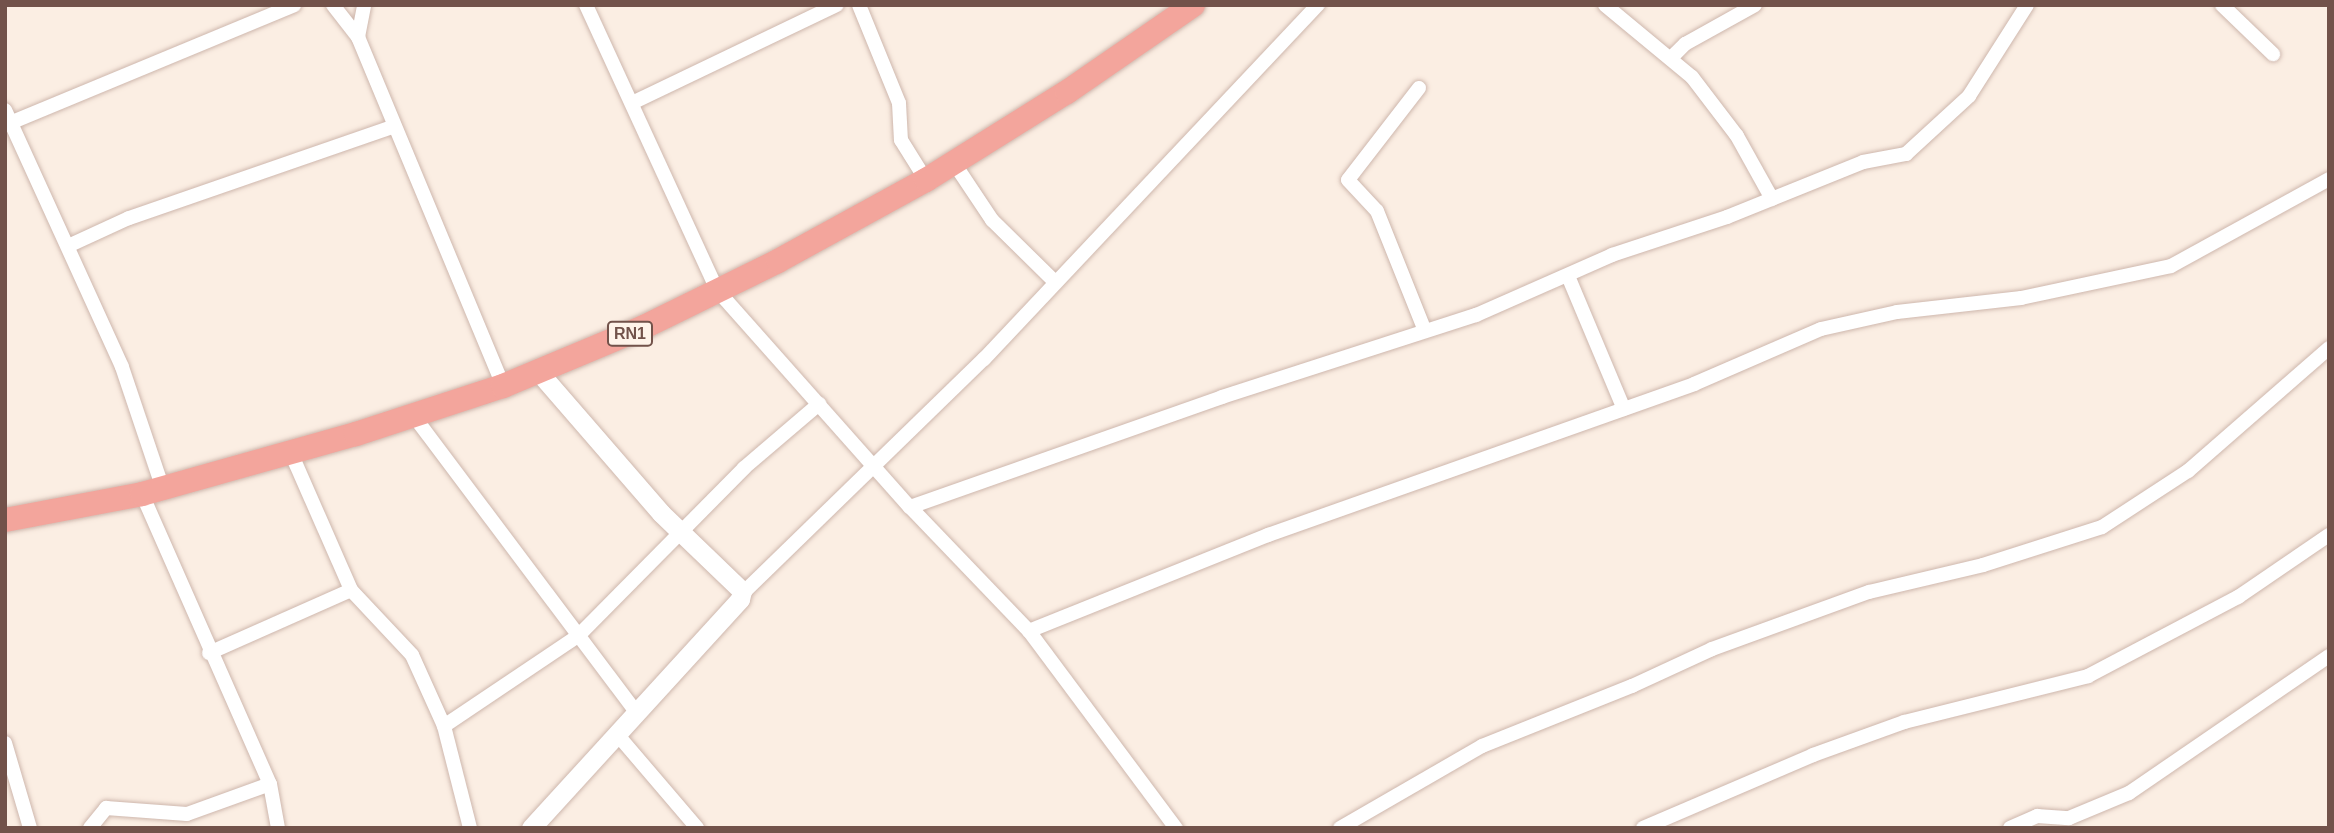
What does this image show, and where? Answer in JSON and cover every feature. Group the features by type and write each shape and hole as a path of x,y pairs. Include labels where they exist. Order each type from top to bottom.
{"highway":[{"name":"RN1","path":"5,520 152,491 291,453 503,386 539,372 717,290 926,180 1193,5"}],"street":[{"path":"278,828 270,784 209,653 152,491 122,367 7,119 294,5"},
{"path":"333,5 358,37 503,386"},
{"path":"358,37 364,5"},
{"path":"586,5 632,103 672,199 717,290 910,507 1029,631 1176,828"},
{"path":"632,103 838,5"},
{"path":"859,5 899,103 897,122 901,140 926,180"},
{"path":"531,828 741,595 873,463 984,359 1318,5"},
{"path":"1605,5 1692,77 1737,136 1772,198"},
{"path":"1671,58 1685,44 1755,5"},
{"path":"910,507 1425,331 1568,276 1612,255 1772,198 1863,162 1906,154 1969,96 2027,5"},
{"path":"2222,5 2273,54"},
{"path":"1419,88 1348,180 1377,211 1425,331"},
{"path":"68,246 141,214 394,126"},
{"path":"954,163 992,220 1055,282"},
{"path":"1029,631 1268,535 1624,409 1821,329 1857,319 2021,298 2171,266 2329,179"},
{"path":"1568,276 1624,409"},
{"path":"1340,828 1482,746 1632,686 1712,649 1869,592 1983,565 2102,527 2189,471 2329,348"},
{"path":"539,372 683,533 741,587 741,595"},
{"path":"444,726 578,636 683,533 744,468 819,404"},
{"path":"413,415 637,713"},
{"path":"291,453 351,590 412,655 444,726 470,828"},
{"path":"1643,828 1776,770 1904,722 2088,676 2238,597 2329,534"},
{"path":"209,653 351,590"},
{"path":"2010,828 2037,816 2069,818 2129,793 2329,656"},
{"path":"617,733 697,828"},
{"path":"5,743 30,828"},
{"path":"90,828 106,808 187,814 270,784"}]}
